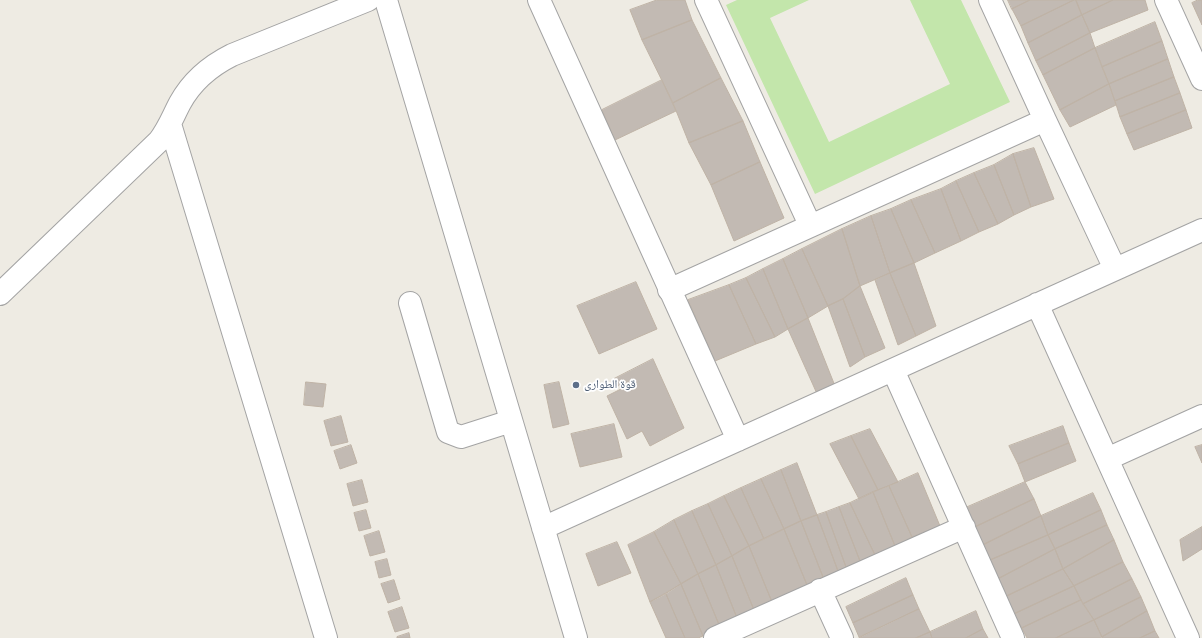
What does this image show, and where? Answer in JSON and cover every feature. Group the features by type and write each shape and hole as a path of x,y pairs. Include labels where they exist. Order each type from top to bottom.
{"street":[{"path":"0,294 155,144 165,133 180,103 192,85 207,70 219,61 232,55 368,0"},
{"path":"386,0 576,638"},
{"path":"539,0 738,440"},
{"path":"706,0 810,226"},
{"path":"990,0 1115,269"},
{"path":"1166,0 1196,50 1202,78"},
{"path":"669,290 1045,120"},
{"path":"170,124 326,638"},
{"path":"543,528 1202,230"},
{"path":"410,303 448,432 461,437 511,421"},
{"path":"1037,304 1188,638"},
{"path":"893,370 1013,638"},
{"path":"1107,459 1202,416"},
{"path":"715,638 964,527"},
{"path":"820,590 842,638"}],"green space":[{"path":"737,0 809,0 770,18 829,142 950,84 910,0 961,0 1010,102 815,194 726,5"}],"building":[{"path":"657,0 685,0 692,20 642,40 630,10"},
{"path":"1008,0 1030,0 1012,9"},
{"path":"1030,0 1074,0 1021,26 1012,9"},
{"path":"1076,0 1082,15 1028,43 1021,26"},
{"path":"1076,0 1113,0 1082,15"},
{"path":"1113,0 1145,0 1148,10 1090,33 1082,15"},
{"path":"1202,0 1202,25 1192,3"},
{"path":"1082,15 1090,33 1036,61 1028,43"},
{"path":"692,20 721,78 673,103 642,40"},
{"path":"1155,22 1162,41 1102,67 1095,48"},
{"path":"1090,33 1095,48 1043,75 1036,61"},
{"path":"1162,41 1168,59 1109,84 1102,67"},
{"path":"1095,48 1109,84 1060,110 1043,75"},
{"path":"1168,59 1174,77 1115,101 1109,84"},
{"path":"1174,77 1180,93 1120,117 1115,101"},
{"path":"721,78 743,121 689,143 673,103"},
{"path":"662,80 676,111 615,140 602,110"},
{"path":"1109,84 1116,105 1070,127 1060,110"},
{"path":"1180,93 1186,110 1127,134 1120,117"},
{"path":"1186,110 1192,128 1134,150 1127,134"},
{"path":"743,121 760,162 711,185 689,143"},
{"path":"1034,148 1054,199 1031,207 1013,154"},
{"path":"1013,154 1031,207 1014,215 994,165"},
{"path":"760,162 784,218 734,241 711,185"},
{"path":"994,165 1014,215 998,224 974,173"},
{"path":"974,173 998,224 979,232 956,181"},
{"path":"956,181 979,232 961,241 941,189"},
{"path":"941,189 961,241 935,253 911,200"},
{"path":"911,200 935,253 914,263 891,209"},
{"path":"891,209 914,263 890,273 871,216"},
{"path":"871,216 890,273 860,286 842,229"},
{"path":"842,229 860,286 843,299 828,306 802,249"},
{"path":"802,249 828,306 808,318 783,259"},
{"path":"783,259 808,318 788,329 763,269"},
{"path":"914,263 936,326 916,336 890,273"},
{"path":"763,269 788,329 775,337 746,278"},
{"path":"890,273 916,336 898,345 875,280"},
{"path":"746,278 775,337 756,344 729,285"},
{"path":"636,282 657,329 599,354 577,306"},
{"path":"729,285 756,344 715,361 688,300"},
{"path":"860,286 885,348 865,357 843,299"},
{"path":"843,299 865,357 850,367 828,306"},
{"path":"808,318 835,386 818,396 788,329"},
{"path":"653,359 684,428 650,446 642,431 627,439 607,396 621,389 614,379"},
{"path":"306,382 326,384 323,407 304,405"},
{"path":"559,382 569,424 553,428 544,385"},
{"path":"341,416 348,442 331,446 324,421"},
{"path":"614,424 622,457 580,467 571,434"},
{"path":"1063,426 1069,443 1018,464 1009,446"},
{"path":"870,429 898,482 878,490 851,436"},
{"path":"851,436 878,490 859,499 830,444"},
{"path":"1069,443 1076,461 1025,482 1018,464"},
{"path":"351,445 357,463 340,469 334,451"},
{"path":"1202,445 1202,463 1195,447"},
{"path":"797,463 817,515 801,521 781,470"},
{"path":"781,470 801,521 784,529 761,479"},
{"path":"918,473 940,526 912,537 889,486"},
{"path":"761,479 784,529 764,539 741,488"},
{"path":"362,480 368,502 353,506 347,484"},
{"path":"1025,482 1034,499 973,528 963,509"},
{"path":"889,486 912,537 895,546 873,492"},
{"path":"741,488 764,539 749,546 724,496"},
{"path":"873,492 895,546 875,555 850,503"},
{"path":"1093,493 1101,510 1048,535 1041,516"},
{"path":"724,496 749,546 732,556 708,504"},
{"path":"1034,499 1041,516 979,547 973,528"},
{"path":"850,503 875,555 860,561 839,507"},
{"path":"708,504 732,556 716,565 692,511"},
{"path":"839,507 860,561 846,567 826,512"},
{"path":"366,510 371,528 359,531 354,513"},
{"path":"1101,510 1107,525 1055,549 1048,535"},
{"path":"692,511 716,565 698,574 674,520"},
{"path":"826,512 846,567 838,571 817,515"},
{"path":"817,515 838,571 823,577 801,521"},
{"path":"1041,516 1048,535 986,562 979,547"},
{"path":"674,520 698,574 681,584 654,532"},
{"path":"801,521 823,577 807,585 784,529"},
{"path":"1107,525 1114,540 1063,569 1055,549"},
{"path":"1202,527 1202,549 1183,561 1180,540"},
{"path":"784,529 807,585 772,602 749,546"},
{"path":"379,531 385,552 370,556 364,536"},
{"path":"654,532 681,584 650,602 628,545"},
{"path":"1048,535 1055,549 996,580 986,562"},
{"path":"1114,540 1123,562 1074,586 1063,569"},
{"path":"617,542 631,573 598,586 586,554"},
{"path":"749,546 772,602 754,610 732,556"},
{"path":"1055,549 1063,569 1005,597 996,580"},
{"path":"732,556 754,610 737,618 716,565"},
{"path":"387,559 391,575 379,578 375,562"},
{"path":"1123,562 1132,579 1083,604 1074,586"},
{"path":"716,565 737,618 720,627 698,574"},
{"path":"1063,569 1074,586 1014,614 1005,597"},
{"path":"698,574 720,627 703,636 681,584"},
{"path":"906,578 913,595 853,623 846,607"},
{"path":"1132,579 1141,597 1094,620 1083,604"},
{"path":"394,580 400,599 388,603 381,584"},
{"path":"681,584 703,636 698,638 685,638 666,594"},
{"path":"1074,586 1081,600 1022,628 1014,614"},
{"path":"666,594 685,638 666,638 650,602"},
{"path":"913,595 919,609 859,637 853,623"},
{"path":"1141,597 1147,611 1102,637 1094,620"},
{"path":"1081,600 1094,620 1056,638 1027,638 1022,628"},
{"path":"402,607 409,628 395,632 388,612"},
{"path":"919,609 930,632 916,638 859,638"},
{"path":"976,611 983,629 966,638 932,638 930,632"},
{"path":"1147,611 1155,631 1140,638 1102,637"},
{"path":"1094,620 1102,637 1100,638 1056,638"},
{"path":"983,629 988,638 966,638"},
{"path":"1155,631 1159,638 1140,638"},
{"path":"930,632 932,638 916,638"},
{"path":"409,633 410,638 397,638 397,637"}],"place":[{"name":"قوة الطواری","path":"576,385"}]}
